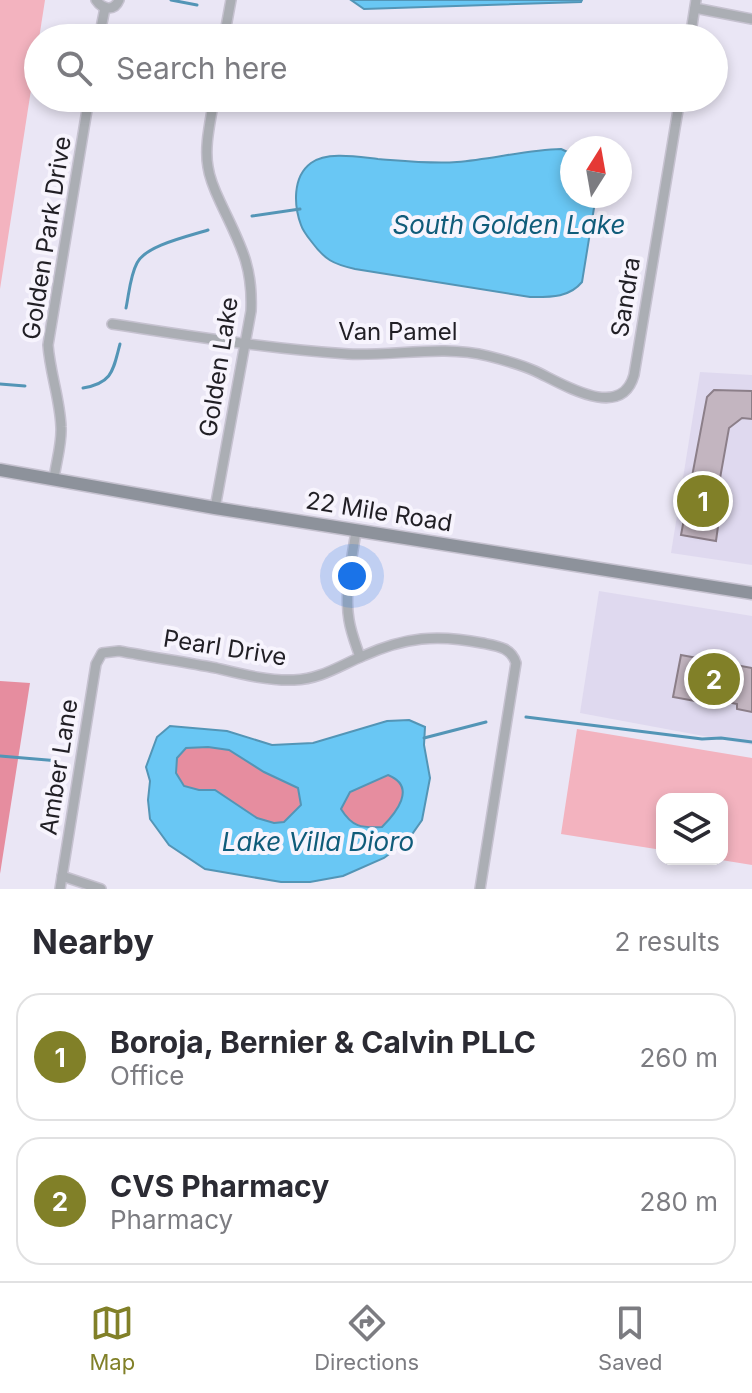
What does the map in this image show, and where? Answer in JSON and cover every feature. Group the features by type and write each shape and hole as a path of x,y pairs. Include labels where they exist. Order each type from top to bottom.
{"street":[{"path":"96,0 105,8 116,5 119,0"},
{"path":"227,24 231,0"},
{"path":"692,24 695,4 752,19"},
{"path":"102,24 105,8"},
{"name":"Golden Park Drive","path":"54,479 62,431 49,368 48,345 87,112"},
{"name":"Golden Lake","path":"212,112 207,166 211,182 243,251 250,271 252,291 215,508"},
{"name":"Sandra","path":"566,386 582,394 605,398 623,394 632,383 678,112"},
{"name":"Van Pamel","path":"112,324 284,350 354,354 469,352 525,367 566,386"},
{"name":"22 Mile Road","path":"0,470 215,508 752,593"},
{"path":"356,531 349,574 348,608 360,657"},
{"name":"Pearl Drive","path":"102,653 119,651 291,680 324,675 387,646 424,638 479,642 510,651 516,663 480,889"},
{"name":"Amber Lane","path":"60,889 96,664 102,653"},
{"path":"62,876 101,889"}],"shaded area":[{"path":"0,0 45,0 41,24 24,24 24,112 28,112 0,289"},
{"path":"700,372 752,375 752,565 671,553"},
{"path":"599,591 752,616 752,745 580,713"},
{"path":"0,681 30,683 0,874"},
{"path":"577,729 752,758 752,865 728,861 728,793 656,793 656,849 561,834"},
{"path":"186,748 229,750 298,788 301,805 284,822 274,823 257,818 215,790 184,786 176,773 177,758"},
{"path":"388,775 402,786 403,793 398,808 382,827 358,825 349,820 341,809 350,792"}],"water":[{"path":"351,0 582,0 364,9"},
{"name":"South Golden Lake","path":"560,149 560,208 594,208 582,282 559,296 530,297 341,265 325,257 316,247 304,231 299,217 296,192 300,176 318,159 343,156 447,163"},
{"name":"Lake Villa Dioro","path":"409,720 425,727 424,745 430,778 422,820 408,840 384,858 343,876 310,882 281,882 205,869 169,845 150,819 150,781 146,767 157,737 170,726 227,731 272,745 313,743 387,721","holes":["186,748 229,750 298,788 301,805 284,822 274,823 257,818 215,790 184,786 176,773 177,758","388,775 397,780 403,793 398,808 387,822 382,827 368,827 349,820 341,809 350,792"]}],"building":[{"path":"714,390 752,391 752,419 742,418 729,428 714,512 720,512 716,541 681,535 707,397"},
{"path":"681,655 752,668 752,712 737,709 737,704 717,700 718,692 703,689 701,702 673,697"}],"waterway":[{"path":"171,0 197,5"},
{"path":"252,216 300,209"},
{"path":"126,308 133,274 142,257 169,242 208,230"},
{"path":"83,388 106,379 113,368 120,344"},
{"path":"0,384 25,386"},
{"path":"526,717 702,739 752,742"},
{"path":"424,738 486,722"},
{"path":"0,756 59,761"}],"place":[{"name":"Boroja, Bernier & Calvin PLLC","path":"703,501"},
{"name":"CVS Pharmacy","path":"714,679"}]}
